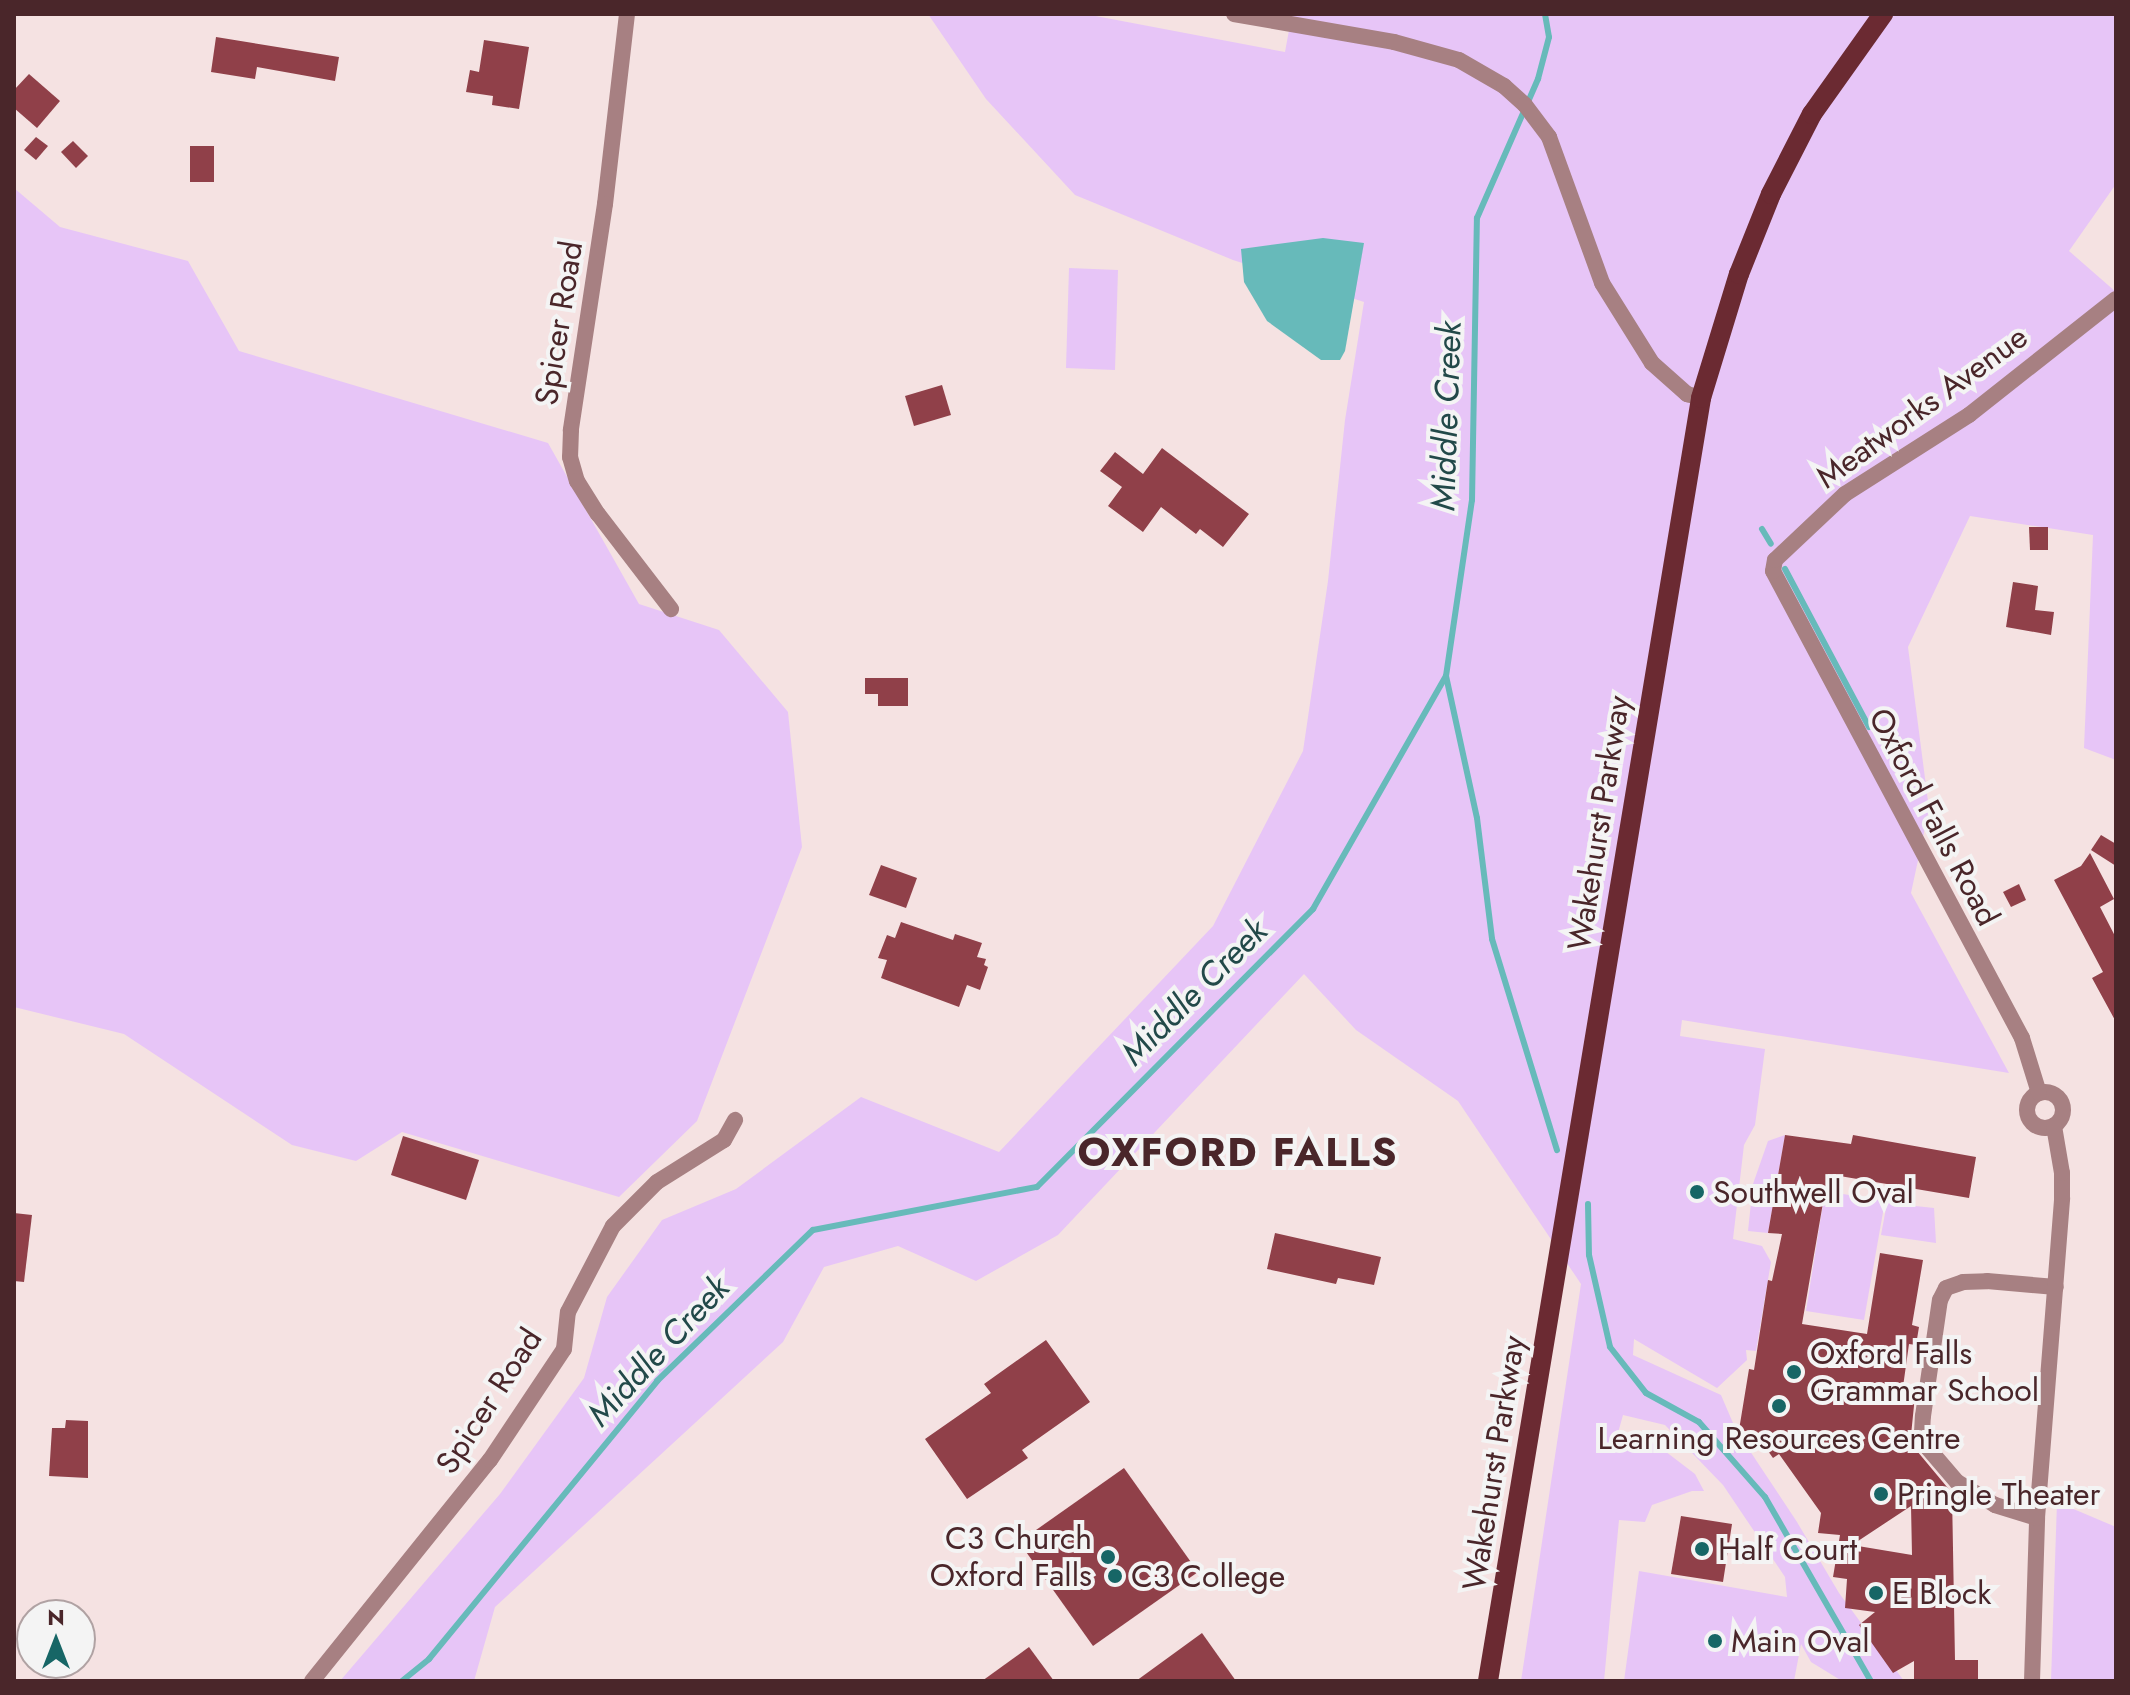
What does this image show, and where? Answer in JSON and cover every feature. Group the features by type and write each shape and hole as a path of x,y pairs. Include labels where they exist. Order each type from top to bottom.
{"main road":[{"name":"Wakehurst Parkway","path":"1488,1681 1701,398 1739,274 1771,194 1812,114 1883,14"}],"street":[{"name":"Spicer Road","path":"627,14 605,204 571,430 570,457 577,481 598,514 671,609"},
{"path":"1234,14 1394,42 1459,60 1504,86 1525,105 1549,137 1602,283 1652,363 1687,394 1701,398"},
{"name":"Meatworks Avenue","path":"1773,571 1775,560 1845,494 1969,415 2116,299"},
{"name":"Oxford Falls Road","path":"1773,571 2022,1038 2039,1093"},
{"path":"2032,1681 2037,1518 2062,1173 2054,1126 2063,1114 2060,1100 2048,1092 2039,1093 2028,1105 2029,1118 2040,1127 2054,1126"},
{"name":"Spicer Road","path":"312,1681 490,1460 564,1349 568,1312 613,1226 657,1182 724,1140 735,1120"},
{"path":"2037,1518 1995,1505 1957,1482 1927,1447 1922,1433 1923,1416 1940,1300 1946,1288 1963,1282 1987,1281 2056,1287"}],"shaded area":[{"path":"928,14 1085,14 1285,52 1292,14 2116,14 2116,184 2069,251 2116,292 2116,760 2084,748 2093,535 1970,516 1908,647 1929,809 1911,893 2009,1073 1682,1020 1680,1036 1765,1049 1755,1125 1744,1145 1733,1239 1762,1246 1771,1262 1756,1351 1746,1350 1747,1360 1717,1388 1634,1339 1633,1355 1721,1395 1736,1430 1797,1522 1839,1593 1904,1681 1842,1681 1811,1662 1801,1644 1794,1681 1624,1681 1639,1571 1787,1597 1785,1577 1723,1485 1665,1425 1623,1415 1614,1447 1625,1440 1637,1439 1657,1445 1695,1474 1704,1491 1692,1491 1652,1505 1645,1522 1619,1520 1604,1681 1521,1681 1581,1284 1458,1101 1356,1030 1304,974 1058,1235 976,1281 898,1246 824,1267 783,1342 495,1607 474,1681 340,1681 500,1494 584,1378 607,1297 662,1220 736,1189 861,1097 999,1152 1213,926 1303,751 1328,581 1345,420 1364,302 1233,260 1075,195 986,99"},
{"path":"14,188 60,227 188,261 239,351 548,443 639,604 719,630 788,712 802,847 697,1121 619,1197 402,1132 356,1161 292,1145 124,1034 14,1007"},
{"path":"1069,268 1118,270 1115,370 1066,368"},
{"path":"1785,1135 1768,1233 1748,1231 1753,1184 1768,1141"},
{"path":"1825,1191 1885,1201 1864,1320 1806,1311"},
{"path":"1887,1203 1934,1208 1936,1243 1881,1235"},
{"path":"2057,1502 2116,1527 2116,1681 2051,1681"}],"water":[{"path":"1323,238 1364,243 1345,351 1340,360 1321,360 1267,321 1244,282 1241,249"}],"building":[{"path":"216,37 339,57 335,81 257,67 255,79 211,72"},
{"path":"484,40 529,47 519,109 492,105 493,96 466,92 470,70 479,72"},
{"path":"29,74 60,101 37,128 14,108 14,90"},
{"path":"36,137 48,146 36,160 24,150"},
{"path":"73,141 88,156 76,168 61,152"},
{"path":"190,146 214,146 214,182 190,182"},
{"path":"942,385 951,415 914,426 905,396"},
{"path":"1162,448 1249,514 1223,547 1200,529 1196,534 1161,507 1143,532 1108,506 1122,487 1100,471 1115,452 1143,474"},
{"path":"2029,527 2048,527 2048,550 2030,550"},
{"path":"2013,582 2038,586 2035,610 2054,612 2051,635 2006,627"},
{"path":"865,678 908,678 908,706 878,706 878,694 865,694"},
{"path":"2101,835 2116,844 2116,866 2091,850"},
{"path":"2090,853 2114,899 2100,907 2116,938 2116,1022 2092,978 2103,972 2054,880 2081,866"},
{"path":"881,865 917,878 906,908 869,895"},
{"path":"2019,884 2026,900 2011,907 2003,892"},
{"path":"901,922 953,940 955,934 982,943 977,957 986,959 984,965 988,967 980,990 967,985 959,1007 881,978 887,960 878,958 887,935 895,938"},
{"path":"1785,1135 1851,1144 1853,1135 1976,1157 1969,1198 1828,1174 1802,1324 1867,1334 1880,1253 1923,1260 1912,1325 1919,1327 1916,1345 1909,1344 1902,1394 1915,1396 1911,1435 1917,1451 1952,1493 1955,1660 1978,1660 1978,1681 1914,1681 1914,1661 1893,1673 1859,1625 1875,1612 1845,1608 1847,1579 1833,1577 1840,1535 1818,1533 1821,1513 1779,1454 1773,1458 1755,1433 1739,1430 1749,1369 1754,1370 1768,1280 1772,1281 1782,1234 1768,1233","holes":["1911,1506 1912,1555 1852,1545"]},
{"path":"403,1136 479,1160 466,1200 391,1175"},
{"path":"14,1213 32,1215 24,1282 14,1281"},
{"path":"1275,1233 1381,1257 1374,1285 1338,1278 1336,1284 1267,1269"},
{"path":"1046,1340 1090,1402 1022,1450 1028,1458 967,1499 925,1439 991,1393 984,1384"},
{"path":"66,1420 88,1421 88,1478 49,1476 52,1428 65,1428"},
{"name":"C3 Church Oxford Falls","path":"1124,1468 1198,1572 1093,1646 1019,1542"},
{"name":"Half Court","path":"1681,1516 1732,1524 1723,1582 1671,1574"},
{"name":"C3 Church Oxford Falls","path":"1202,1633 1236,1681 1136,1681"},
{"name":"C3 Church Oxford Falls","path":"1029,1647 1054,1681 982,1681"}],"waterway":[{"name":"Middle Creek","path":"402,1681 429,1659 657,1381 813,1230 1037,1187 1313,909 1446,676 1472,500 1477,218 1538,79 1549,37 1545,14"},
{"path":"1762,529 1771,544"},
{"path":"1785,569 1869,727"},
{"path":"1446,676 1477,818 1492,939 1557,1150"},
{"path":"1588,1204 1589,1255 1610,1347 1646,1393 1699,1422 1765,1497 1871,1681"}],"place":[{"name":"Southwell Oval","path":"1697,1192"},
{"name":"Oxford Falls Grammar School","path":"1794,1372"},
{"name":"Learning Resources Centre","path":"1779,1406"},
{"name":"Pringle Theater","path":"1881,1494"},
{"name":"Half Court","path":"1702,1549"},
{"name":"C3 Church Oxford Falls","path":"1108,1557"},
{"name":"C3 College","path":"1115,1576"},
{"name":"E Block","path":"1876,1593"},
{"name":"Main Oval","path":"1715,1641"}],"district":[{"name":"OXFORD FALLS","path":"1238,1152"}]}
